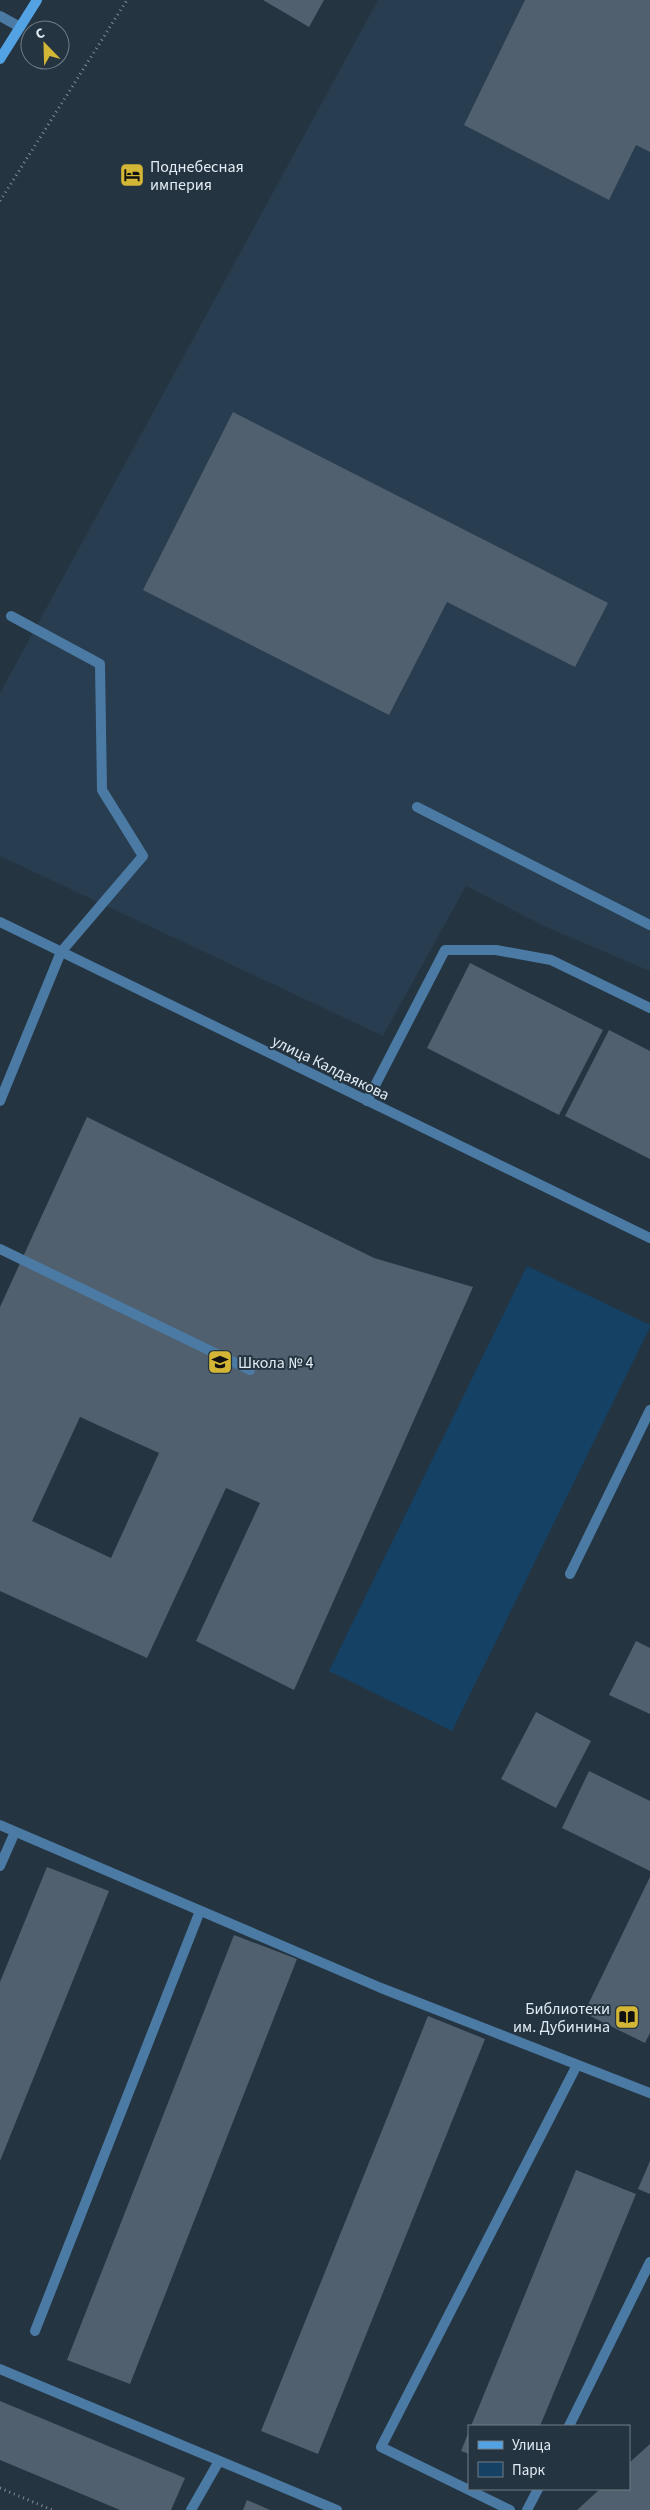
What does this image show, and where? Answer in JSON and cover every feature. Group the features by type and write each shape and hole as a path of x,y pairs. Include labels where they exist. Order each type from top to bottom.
{"main road":[{"path":"25,20 37,0"},
{"path":"0,59 20,28"}],"street":[{"path":"0,16 20,28"},
{"path":"0,1101 61,952 143,856 102,790 100,664 11,616"},
{"path":"417,806 650,924"},
{"name":"улица Калдаякова","path":"0,922 650,1238"},
{"path":"367,1101 445,950 496,950 551,960 650,1008"},
{"path":"0,1249 250,1370"},
{"path":"570,1574 646,1428 650,1410"},
{"path":"0,1825 382,1988 650,2093"},
{"path":"0,1866 15,1832"},
{"path":"34,2331 200,1911"},
{"path":"468,2489 381,2447 577,2065"},
{"path":"569,2425 650,2262"},
{"path":"0,2369 336,2510"},
{"path":"191,2510 219,2461"},
{"path":"469,2490 510,2510"},
{"path":"528,2510 538,2490"}],"path":[{"path":"0,201 127,0"},
{"path":"0,2488 52,2510"}],"shaded area":[{"path":"378,0 650,0 650,971 546,927 466,886 383,1036 0,856 0,693"}],"green space":[{"path":"527,1266 650,1325 650,1327 452,1731 329,1671"}],"building":[{"path":"263,0 324,0 309,27"},
{"path":"525,0 650,0 650,152 636,145 609,200 464,125"},
{"path":"233,412 608,603 575,667 447,602 389,715 143,590"},
{"path":"470,963 603,1030 559,1115 427,1048"},
{"path":"609,1030 650,1051 650,1159 565,1116"},
{"name":"Школа № 4","path":"87,1117 374,1258 473,1287 294,1690 196,1641 260,1503 226,1488 147,1658 0,1591 0,1307","holes":["80,1417 159,1453 111,1558 32,1521"]},
{"path":"636,1641 650,1648 650,1714 609,1695"},
{"path":"536,1712 591,1741 556,1808 501,1779"},
{"path":"589,1771 650,1801 650,1871 562,1828"},
{"path":"47,1867 109,1891 0,2161 0,1982"},
{"path":"650,1877 650,2033 645,2043 584,2013"},
{"path":"234,1935 297,1959 130,2384 67,2360"},
{"path":"428,2016 485,2039 318,2454 261,2431"},
{"path":"650,2161 650,2194 638,2189"},
{"path":"576,2170 636,2194 540,2425 471,2425"},
{"path":"0,2401 185,2478 171,2510 120,2510 0,2460"},
{"path":"468,2434 468,2454 461,2451"},
{"path":"650,2444 650,2510 577,2510 599,2490 630,2490 630,2462"},
{"path":"247,2500 270,2510 243,2510"}],"place":[{"name":"Поднебесная империя","path":"132,175"},
{"name":"Школа № 4","path":"220,1362"},
{"name":"Библиотеки им. Дубинина","path":"627,2017"}]}
